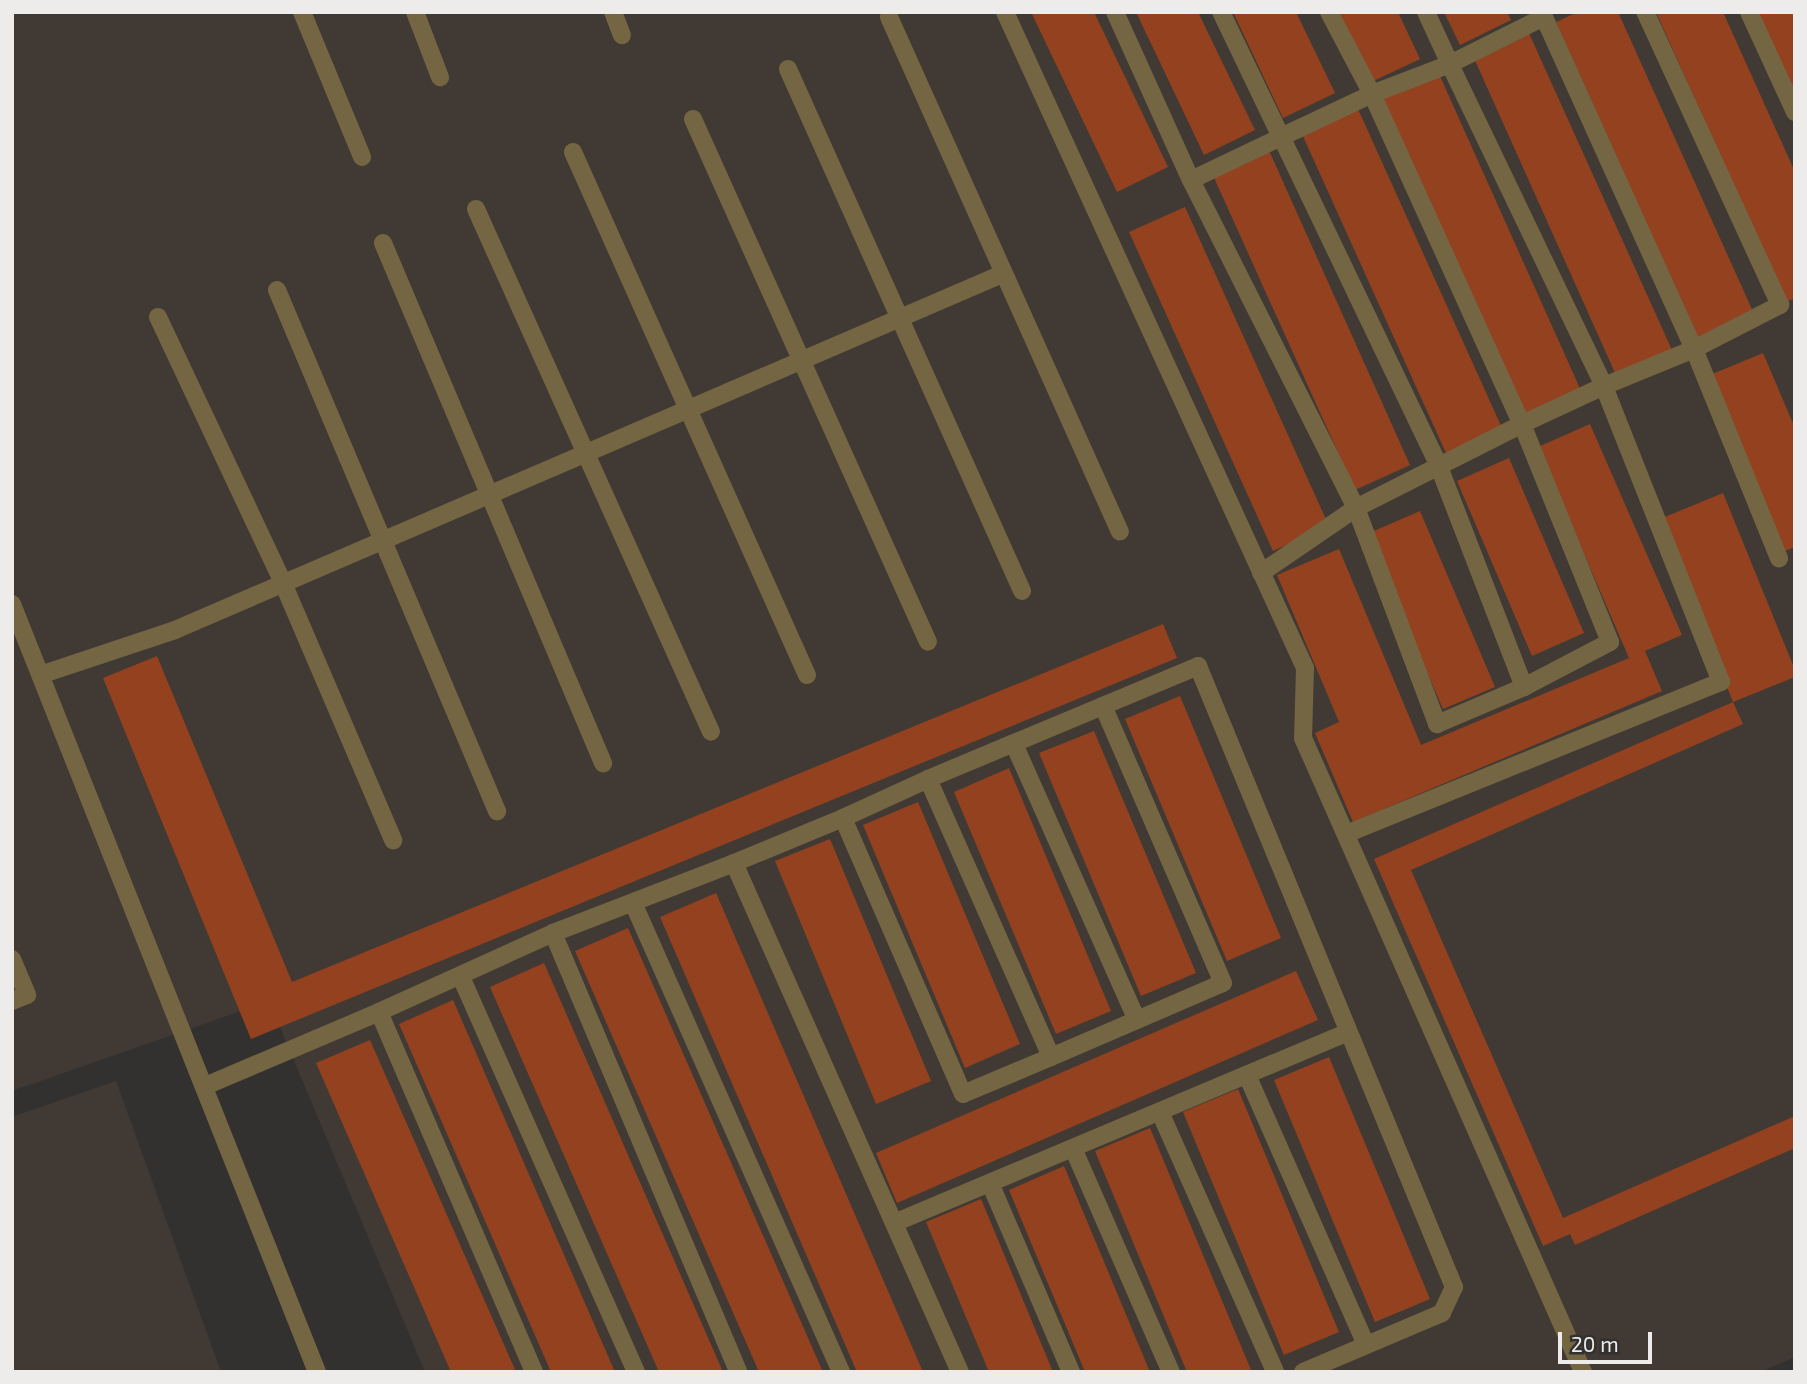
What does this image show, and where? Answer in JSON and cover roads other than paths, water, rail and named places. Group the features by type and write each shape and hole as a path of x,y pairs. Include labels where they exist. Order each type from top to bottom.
{"lane":[{"path":"302,12 362,157"},
{"path":"415,12 440,77"},
{"path":"613,12 622,35"},
{"path":"1005,12 1305,668 1303,738 1583,1372"},
{"path":"1115,12 1191,180 1356,508 1437,724 1524,687 1610,642 1522,424 1372,94 1329,12"},
{"path":"1221,12 1438,464 1524,687"},
{"path":"1346,834 1721,682 1604,386 1426,12"},
{"path":"1261,573 1356,508 1438,464 1604,386 1694,349 1788,302 1645,12"},
{"path":"1749,12 1795,111"},
{"path":"1191,180 1372,94 1450,64 1547,14 1694,349 1779,558"},
{"path":"889,17 1000,275 1120,532"},
{"path":"788,69 1022,591"},
{"path":"693,119 928,642"},
{"path":"573,152 691,408 807,674"},
{"path":"476,209 711,732"},
{"path":"383,243 603,763"},
{"path":"43,674 175,630 1000,275"},
{"path":"277,290 386,539 497,811"},
{"path":"158,317 283,583 393,840"},
{"path":"12,604 43,674 317,1372"},
{"path":"205,1086 461,977 553,933 634,905 1198,666 1454,1287 1441,1313 1303,1372"},
{"path":"843,818 963,1094 1223,983 1103,706"},
{"path":"1014,744 1137,1020"},
{"path":"929,779 1051,1057"},
{"path":"734,863 960,1372"},
{"path":"634,905 841,1372"},
{"path":"553,933 738,1372"},
{"path":"12,959 27,995 12,1001"},
{"path":"461,977 636,1372"},
{"path":"379,1012 534,1372"},
{"path":"894,1223 1349,1032"},
{"path":"1247,1075 1366,1345"},
{"path":"1160,1112 1275,1372"},
{"path":"1073,1148 1171,1372"},
{"path":"990,1183 1070,1372"}]}
